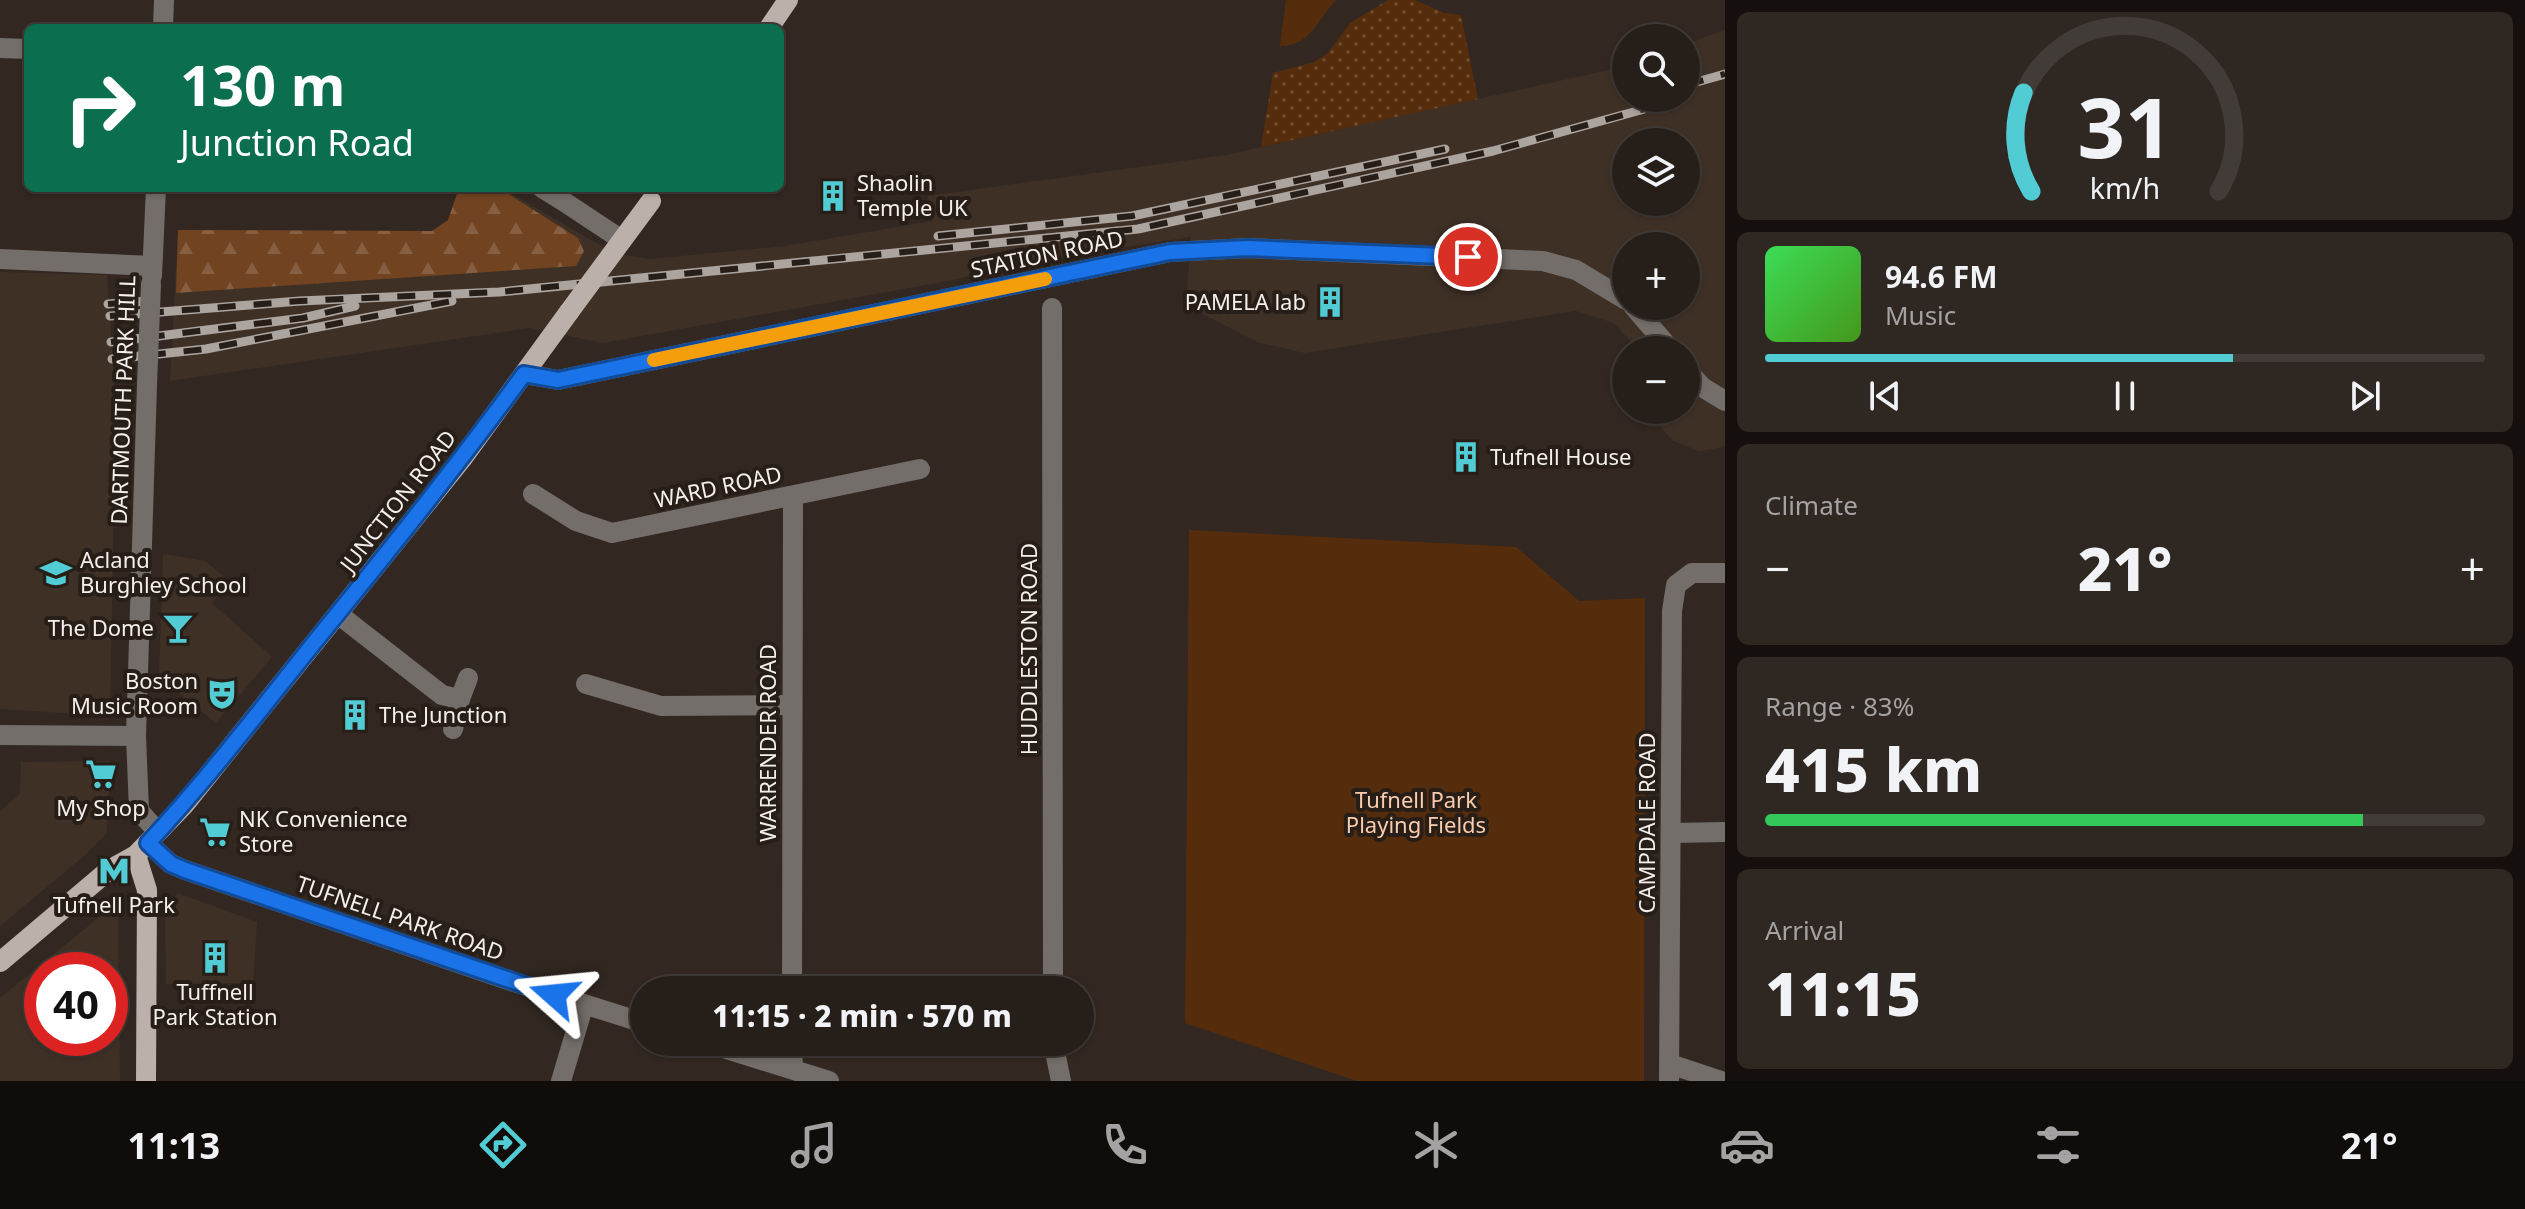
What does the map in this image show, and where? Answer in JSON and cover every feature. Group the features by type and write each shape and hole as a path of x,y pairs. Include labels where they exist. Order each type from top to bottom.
{"main road":[{"path":"772,24 788,0"},
{"name":"JUNCTION ROAD","path":"0,962 109,870 147,843 196,791 471,447 655,194"},
{"path":"146,1081 147,843"}],"street":[{"path":"163,24 164,0"},
{"path":"0,48 24,49"},
{"name":"DARTMOUTH PARK HILL","path":"147,843 139,811 136,736 156,192"},
{"path":"551,194 622,240"},
{"name":"STATION ROAD","path":"524,374 558,380 1124,262 1200,249 1248,248 1543,261 1576,270 1612,292"},
{"path":"0,259 152,275"},
{"name":"HUDDLESTON ROAD","path":"1052,308 1053,976"},
{"path":"1645,320 1659,336"},
{"path":"1700,385 1725,401"},
{"name":"WARD ROAD","path":"533,494 576,521 612,533 920,469"},
{"name":"WARRENDER ROAD","path":"792,976 793,496"},
{"name":"CAMPDALE ROAD","path":"1670,1072 1672,611 1676,585 1692,573 1725,573"},
{"path":"338,614 442,695 460,699"},
{"path":"453,729 468,678"},
{"path":"586,684 661,706 792,705"},
{"path":"0,735 136,736"},
{"path":"1672,833 1725,832"},
{"name":"TUFNELL PARK ROAD","path":"147,843 171,864 185,870 630,1019"},
{"path":"561,1081 584,1004"},
{"path":"750,1056 824,1080"},
{"path":"793,1056 793,1069"},
{"path":"1056,1056 1061,1081"},
{"path":"1670,1072 1721,1081"}],"shaded area":[{"path":"1725,30 1725,447 1699,451 1673,441 1658,424 1700,424 1700,336 1626,336 1614,323 1576,311 1304,353 1257,342 1186,305 1191,237 1065,256 942,282 603,343 530,328 170,381 178,230 432,231 448,220 458,192 509,192 613,253 649,259 785,246 933,221 928,196 1226,155 1612,69 1612,112 1700,112 1700,39"},
{"name":"Acland Burghley School","path":"0,272 107,275 115,437 110,716 0,709"},
{"path":"163,554 205,561 229,581 212,603 272,657 216,723 159,677"},
{"path":"110,761 107,833 0,926 0,811 20,794 21,762"},
{"name":"Tuffnell Park Station","path":"178,893 257,922 253,983 166,984 165,909"},
{"path":"118,902 119,952 57,952"},
{"path":"24,978 24,1056 120,1056 120,1081 0,1081 0,998"}],"green space":[{"path":"1286,0 1336,0 1306,37 1291,45 1280,46"},
{"path":"1388,0 1415,0 1444,13 1461,15 1478,99 1261,147 1273,73 1314,62 1328,53 1350,23"},
{"path":"458,192 505,192 578,238 584,251 576,266 176,293 178,230 432,231 448,220"},
{"name":"Tufnell Park Playing Fields","path":"1189,530 1516,547 1579,601 1645,598 1644,1081 1357,1081 1185,1023"}],"railway":[{"path":"1700,81 1725,74"},
{"path":"110,316 300,301 499,292 1138,229 1493,151 1634,112"},
{"path":"938,236 1132,216 1445,149"},
{"path":"108,304 148,301"},
{"path":"112,359 206,349 452,301"},
{"path":"111,342 303,318 355,306"}],"slow traffic":[{"path":"654,360 1045,279"}],"place":[{"name":"Shaolin Temple UK","path":"833,196"},
{"name":"PAMELA lab","path":"1330,302"},
{"name":"Tufnell House","path":"1466,457"},
{"name":"Acland Burghley School","path":"56,573"},
{"name":"The Dome","path":"178,628"},
{"name":"Boston Music Room","path":"222,694"},
{"name":"The Junction","path":"355,715"},
{"name":"My Shop","path":"101,774"},
{"name":"NK Convenience Store","path":"215,832"},
{"name":"Tufnell Park","path":"114,871"},
{"name":"Tuffnell Park Station","path":"215,958"}],"route":[{"path":"554,995 185,870 171,864 148,843 196,791 401,536 524,374 558,380 1170,252 1248,248 1468,257"}]}
